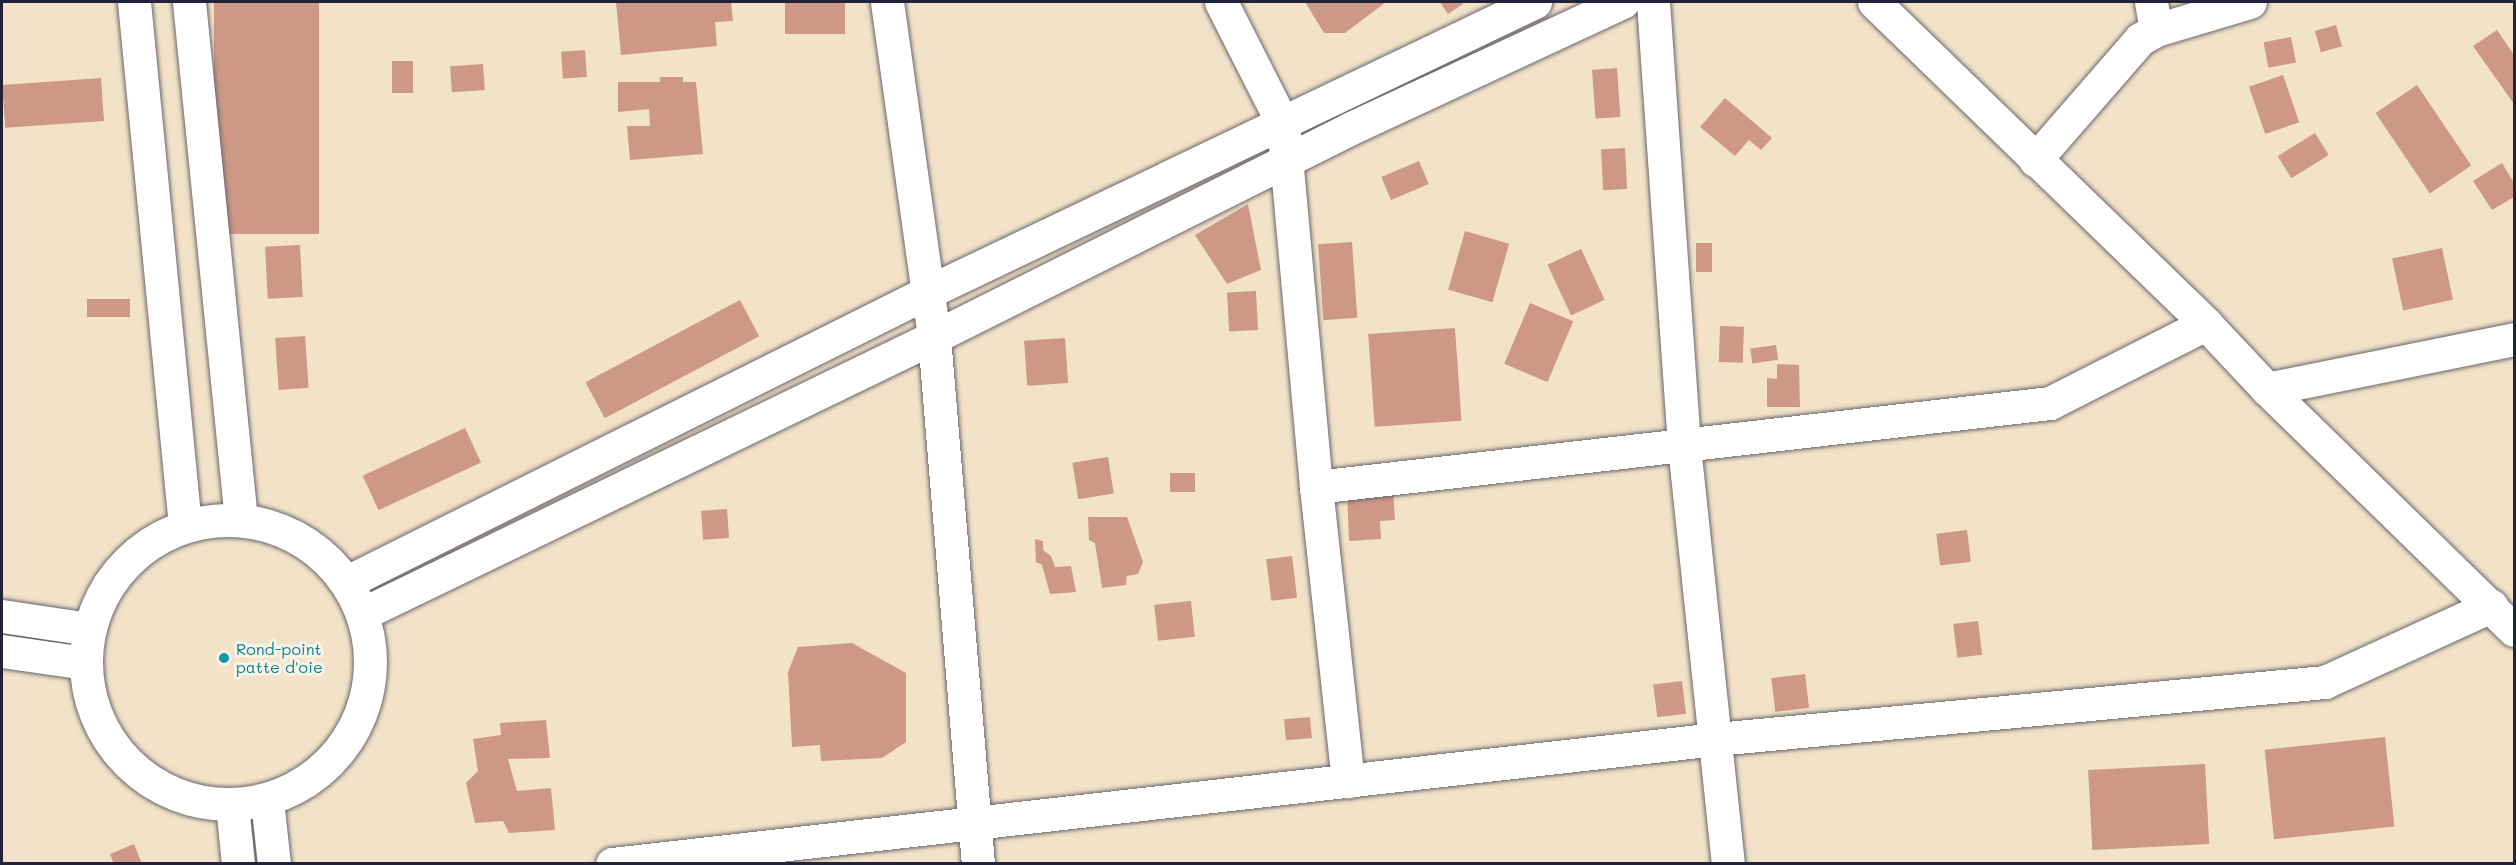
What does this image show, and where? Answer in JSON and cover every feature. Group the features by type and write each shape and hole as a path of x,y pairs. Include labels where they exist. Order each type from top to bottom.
{"main road":[{"path":"134,2 185,526"},
{"path":"189,2 242,520"},
{"path":"887,2 926,293 934,337 978,864"},
{"path":"1221,2 1283,124 1288,159 1316,487 1348,781"},
{"path":"347,582 926,293 1535,2"},
{"path":"364,613 934,337 1288,159 1623,2"},
{"path":"1653,2 1684,446 1728,864"},
{"path":"1874,2 2206,324 2267,389 2514,630"},
{"path":"2035,160 2114,64 2140,39 2153,16 2250,2"},
{"path":"1316,487 2050,402 2206,324"},
{"path":"2267,389 2514,339"},
{"path":"242,520 272,526 301,539 327,558 347,582 364,613 372,659 366,706 344,747 310,780 267,800 232,805 186,799 138,771 113,747 92,707 85,663 89,629 102,595 123,565 152,541 185,526 242,520"},
{"path":"612,864 974,821 1716,740 2325,682 2491,606"},
{"path":"2,616 89,629"},
{"path":"2,651 85,663"},
{"path":"267,800 274,864"},
{"path":"232,805 238,864"}],"building":[{"path":"214,2 319,2 319,234 214,234"},
{"path":"616,2 731,2 733,21 715,22 717,46 621,55"},
{"path":"785,2 845,2 845,34 785,34"},
{"path":"1305,2 1386,2 1345,33 1324,33"},
{"path":"1440,2 1461,2 1463,4 1448,14"},
{"path":"2336,25 2342,46 2321,52 2315,31"},
{"path":"2497,30 2514,55 2514,104 2473,46"},
{"path":"2291,37 2296,63 2268,68 2264,42"},
{"path":"585,50 587,77 563,79 561,52"},
{"path":"392,61 413,61 413,93 392,93"},
{"path":"483,64 485,90 452,92 450,66"},
{"path":"1617,68 1620,117 1595,119 1592,70"},
{"path":"2283,75 2299,122 2265,134 2249,87"},
{"path":"660,77 683,77 683,82 696,82 703,154 630,160 627,126 650,126 649,109 618,112 618,82 660,82"},
{"path":"101,78 104,121 5,128 2,85"},
{"path":"2417,85 2471,165 2430,193 2376,113"},
{"path":"1725,98 1772,138 1761,150 1749,140 1735,156 1700,127"},
{"path":"2315,133 2329,155 2291,178 2278,156"},
{"path":"1625,148 1627,189 1603,190 1601,149"},
{"path":"1419,161 1429,184 1391,200 1381,177"},
{"path":"2502,163 2514,183 2514,197 2492,210 2473,181"},
{"path":"1248,204 1261,270 1227,284 1195,235"},
{"path":"1465,231 1509,244 1492,302 1448,290"},
{"path":"1352,242 1357,318 1323,320 1318,244"},
{"path":"1696,243 1712,243 1712,272 1696,272"},
{"path":"300,245 303,297 268,299 265,247"},
{"path":"2442,248 2453,300 2403,310 2392,259"},
{"path":"1581,249 1605,300 1571,315 1547,265"},
{"path":"1256,291 1258,330 1229,331 1227,293"},
{"path":"87,299 130,299 130,317 87,317"},
{"path":"740,300 759,336 605,418 585,382"},
{"path":"1530,303 1573,321 1547,382 1504,364"},
{"path":"1720,326 1744,327 1743,363 1719,362"},
{"path":"1455,328 1461,421 1375,427 1368,334"},
{"path":"305,336 309,388 279,390 275,338"},
{"path":"1065,338 1068,383 1027,386 1024,341"},
{"path":"1776,345 1778,360 1752,363 1750,349"},
{"path":"1777,364 1799,365 1800,407 1767,407 1767,378 1777,379"},
{"path":"465,428 481,462 379,510 363,476"},
{"path":"1108,457 1114,494 1078,499 1072,463"},
{"path":"1170,473 1195,473 1195,492 1170,492"},
{"path":"1393,488 1395,520 1380,521 1381,539 1349,541 1347,490"},
{"path":"727,509 729,538 703,540 701,511"},
{"path":"1088,517 1127,517 1143,562 1138,574 1127,576 1126,585 1102,588 1095,543 1089,540"},
{"path":"1967,530 1971,562 1940,566 1936,534"},
{"path":"1035,539 1043,541 1043,550 1051,556 1055,567 1071,566 1076,592 1050,594 1042,565 1036,562"},
{"path":"1292,556 1297,598 1271,601 1266,559"},
{"path":"1191,601 1195,637 1158,641 1154,605"},
{"path":"1978,621 1982,655 1957,658 1953,624"},
{"path":"852,643 906,673 906,742 882,758 821,761 820,745 792,747 788,672 798,647"},
{"path":"1805,674 1809,708 1775,712 1771,678"},
{"path":"1682,681 1686,714 1657,717 1653,685"},
{"path":"1310,717 1312,738 1286,740 1284,719"},
{"path":"546,720 550,758 508,759 517,791 551,788 555,830 509,833 503,821 475,823 466,783 478,771 473,739 501,735 500,723"},
{"path":"2385,737 2394,827 2274,839 2265,750"},
{"path":"2205,764 2209,844 2092,850 2088,770"},
{"path":"134,844 142,864 114,864 110,854"}],"place":[{"name":"Rond-point patte d'oie","path":"224,658"}]}
